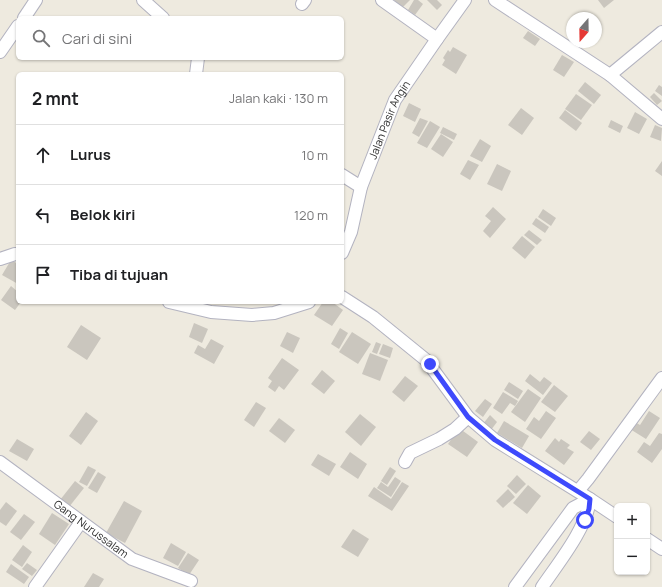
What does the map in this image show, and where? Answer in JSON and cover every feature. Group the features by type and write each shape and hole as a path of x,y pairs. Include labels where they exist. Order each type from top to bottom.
{"street":[{"path":"25,16 36,0"},
{"path":"143,0 161,16"},
{"path":"382,0 436,39"},
{"name":"Jalan Pasir Angin","path":"344,248 351,232 361,187 395,100 436,39 465,0"},
{"path":"495,0 610,74 662,119"},
{"path":"0,52 16,29"},
{"path":"610,74 662,32"},
{"path":"196,72 198,60"},
{"path":"344,176 361,187"},
{"path":"0,259 16,254"},
{"path":"344,298 373,317 426,360 468,417 495,440 614,515"},
{"path":"177,304 211,312 252,315 274,312 302,304"},
{"path":"578,491 660,385"},
{"path":"405,462 410,453 439,439 455,429 468,417"},
{"name":"Gang Nurussalam","path":"0,462 132,559 191,581"},
{"path":"515,587 573,508 590,499"},
{"path":"542,587 579,531 589,509 590,499"},
{"path":"35,587 81,522"},
{"path":"650,541 662,549"}],"building":[{"path":"394,0 410,0 402,8"},
{"path":"414,0 418,0 423,4 415,15 408,10"},
{"path":"427,0 437,0 442,5 437,10"},
{"path":"598,0 614,0 604,8"},
{"path":"528,31 540,39 535,46 523,38"},
{"path":"453,47 467,55 456,74 442,65 445,60 443,58 448,50 450,52"},
{"path":"562,55 574,62 564,77 553,70"},
{"path":"585,82 601,95 594,104 578,91"},
{"path":"659,85 662,87 662,96 655,91"},
{"path":"654,93 662,101 657,105 650,97"},
{"path":"576,94 592,105 581,120 565,109"},
{"path":"409,103 421,109 415,122 403,116"},
{"path":"521,108 534,118 522,135 508,125"},
{"path":"565,110 582,123 576,131 559,118"},
{"path":"635,112 647,119 639,134 627,128"},
{"path":"420,118 428,121 419,137 412,133"},
{"path":"611,120 623,126 620,133 608,127"},
{"path":"430,121 440,127 427,148 417,143"},
{"path":"655,125 662,128 661,141 650,137"},
{"path":"443,127 457,134 454,140 440,133"},
{"path":"441,134 453,142 443,157 431,149"},
{"path":"480,139 491,146 482,162 470,156"},
{"path":"468,160 479,165 470,180 460,174"},
{"path":"662,161 662,176 655,171"},
{"path":"497,164 511,171 502,191 487,184"},
{"path":"493,207 506,219 490,238 483,231 491,221 485,216"},
{"path":"543,209 556,218 551,226 538,217"},
{"path":"536,218 549,227 545,233 532,224"},
{"path":"529,230 542,240 537,245 524,235"},
{"path":"522,236 535,247 525,259 512,248"},
{"path":"11,260 16,263 16,283 2,275"},
{"path":"11,286 16,290 16,304 20,304 15,310 1,300"},
{"path":"322,304 335,304 343,310 332,326 314,315"},
{"path":"194,323 208,329 202,343 189,337"},
{"path":"81,325 101,338 87,360 67,347"},
{"path":"340,328 348,333 339,349 331,344"},
{"path":"287,332 300,338 293,353 280,346"},
{"path":"352,332 371,344 358,364 339,352"},
{"path":"211,339 224,346 214,364 194,353 198,345 205,349"},
{"path":"376,342 381,344 377,354 372,352"},
{"path":"383,344 393,348 390,358 379,354"},
{"path":"370,353 388,360 380,381 362,374"},
{"path":"282,358 299,370 284,390 279,386 275,392 268,387 272,381 268,378"},
{"path":"322,370 335,381 324,394 311,384"},
{"path":"530,374 540,382 544,377 552,383 543,395 525,381"},
{"path":"405,376 418,386 404,402 392,392"},
{"path":"509,382 523,391 518,399 504,390"},
{"path":"554,385 568,396 555,412 541,402"},
{"path":"528,389 541,398 525,422 511,412"},
{"path":"503,392 518,401 515,406 510,403 502,414 493,408"},
{"path":"485,399 492,404 483,417 475,411"},
{"path":"256,402 266,408 254,427 244,420"},
{"path":"546,411 556,418 541,439 526,429 534,417 539,421"},
{"path":"649,411 660,418 646,439 630,429 635,422 640,425"},
{"path":"86,412 98,421 81,445 69,436"},
{"path":"360,414 376,427 361,446 345,432"},
{"path":"490,415 497,422 491,430 483,424"},
{"path":"279,418 295,430 285,443 269,431"},
{"path":"504,421 529,436 522,448 497,433"},
{"path":"459,428 478,442 467,457 448,444"},
{"path":"589,431 600,439 591,450 580,442"},
{"path":"659,433 662,434 662,449 652,463 637,452 644,442 650,446"},
{"path":"555,438 559,442 561,439 570,445 567,448 574,452 564,465 545,451"},
{"path":"17,439 34,449 27,461 9,451"},
{"path":"350,452 367,464 358,479 340,467"},
{"path":"318,454 336,464 329,476 311,465"},
{"path":"88,466 96,470 87,486 79,482"},
{"path":"390,467 396,471 387,485 381,481"},
{"path":"98,472 106,477 97,493 88,488"},
{"path":"517,475 526,484 516,494 507,486"},
{"path":"395,477 401,481 391,497 377,488 381,482 388,487"},
{"path":"75,481 84,488 69,507 60,500"},
{"path":"402,482 409,486 392,511 368,496 374,487 391,499"},
{"path":"528,485 541,496 527,514 513,503"},
{"path":"508,489 515,497 503,508 496,501"},
{"path":"124,501 142,511 125,543 106,533"},
{"path":"6,502 17,511 6,526 0,522 0,510"},
{"path":"52,513 69,524 55,545 39,534"},
{"path":"24,514 35,522 21,540 10,532"},
{"path":"353,529 369,539 358,557 341,547"},
{"path":"171,543 186,552 178,566 163,558"},
{"path":"23,545 32,552 22,567 12,560"},
{"path":"188,553 199,560 189,575 178,568"},
{"path":"27,563 37,570 32,576 22,569"},
{"path":"11,564 29,577 24,584 6,572"},
{"path":"93,573 104,579 99,587 84,587"}],"route":[{"path":"430,364 468,417 495,440 590,499 589,509 585,520"}]}
